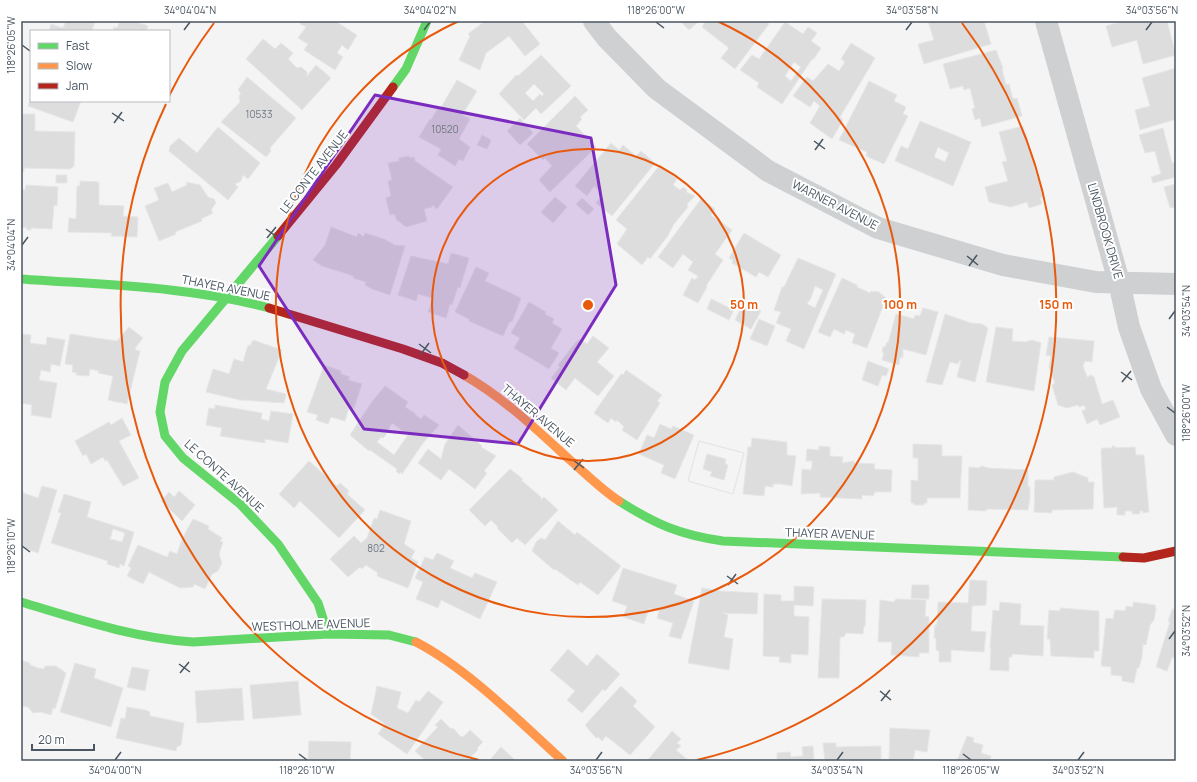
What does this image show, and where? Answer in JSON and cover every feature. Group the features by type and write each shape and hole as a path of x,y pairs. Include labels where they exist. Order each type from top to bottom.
{"street":[{"name":"LE CONTE AVENUE","path":"328,634 318,604 278,544 240,504 183,458 165,436 160,412 165,382 182,351 227,299 336,165 406,68 427,21"},
{"name":"WARNER AVENUE","path":"594,21 607,38 657,89 768,171 878,228 1003,266 1096,282 1176,284"},
{"name":"LINDBROOK DRIVE","path":"1046,21 1119,282 1129,327 1151,389 1176,435"},
{"name":"THAYER AVENUE","path":"21,279 189,292 257,304 400,348 454,369 506,402 602,488 625,506 651,521 677,532 723,541 1144,558 1176,551"},
{"name":"WESTHOLME AVENUE","path":"21,602 144,637 171,641 193,642 328,634 390,635 414,641 437,653 501,705 563,761"}],"highlighted area":[{"path":"375,95 591,138 616,285 518,444 364,429 259,266"}],"building":[{"path":"66,21 95,21 92,30 49,30 51,24 63,28"},
{"path":"120,21 134,21 148,26 146,30 113,30 114,27 117,28"},
{"path":"302,21 335,21 357,35 348,50 342,45 337,53 343,57 335,70 304,50 308,44 298,38 306,27 300,24"},
{"path":"485,21 522,21 540,44 525,56 509,36 486,53 480,70 459,60 470,36 468,34"},
{"path":"680,21 699,21 689,30"},
{"path":"706,21 765,21 769,24 735,69 721,58 729,48 702,27"},
{"path":"928,21 984,21 991,44 924,64 918,44 934,40"},
{"path":"1124,21 1167,21 1176,55 1143,64 1137,40 1112,47 1106,26"},
{"path":"785,22 803,34 808,27 817,33 811,41 821,48 782,104 757,87 759,83 740,70 752,55 759,59","holes":["794,62 801,67 791,81 785,76"]},
{"path":"263,39 275,49 281,43 293,53 288,59 297,68 301,67 307,72 307,76 316,65 331,78 302,110 246,59"},
{"path":"851,43 875,58 840,117 843,120 832,139 810,123 820,106 814,101 810,107 793,96 807,77 813,81 828,64 839,71 845,62 841,59"},
{"path":"996,50 1003,68 1006,85 1009,84 1013,99 1017,98 1022,116 982,127 980,118 975,120 972,109 975,108 970,88 964,90 963,86 950,89 943,64"},
{"path":"541,55 571,86 541,114 536,108 524,120 499,94 516,75 518,76","holes":["534,84 544,94 542,96 540,94 533,101 525,93"]},
{"path":"1176,68 1176,119 1140,130 1135,110 1150,106 1142,78"},
{"path":"247,77 296,118 270,148 271,151 266,157 221,122 240,102 239,96 241,93 238,90"},
{"path":"457,80 477,91 462,115 470,119 459,139 470,147 463,161 459,159 455,166 438,155 441,149 419,137 438,108 440,109"},
{"path":"869,81 897,95 894,101 906,107 903,114 908,116 884,164 866,156 867,152 839,140"},
{"path":"575,96 588,110 580,117 582,119 576,126 596,147 550,192 539,180 552,166 545,158 543,160 527,144"},
{"path":"30,100 30,102 81,102 73,122 28,106"},
{"path":"21,114 35,114 35,131 75,132 74,166 70,169 24,168 24,172 21,172"},
{"path":"520,118 533,133 520,145 507,131"},
{"path":"920,121 971,142 953,186 895,161 901,146 908,149","holes":["938,147 949,153 945,162 934,157"]},
{"path":"1023,126 1043,197 1040,198 1042,204 1029,208 1027,202 1011,207 989,202 985,187 1008,181 1002,162 1007,161 999,132"},
{"path":"218,127 260,163 248,179 243,175 241,181 235,184 238,187 228,200 169,151 170,146 179,138 197,153"},
{"path":"1163,128 1172,163 1176,162 1176,177 1153,183 1151,177 1161,174 1155,151 1145,153 1139,135"},
{"path":"482,135 491,140 487,149 477,145"},
{"path":"611,143 619,150 623,145 636,156 641,151 655,163 612,216 596,203 603,194 594,186 587,196 575,186"},
{"path":"409,156 410,158 414,157 415,161 453,187 437,209 432,205 432,207 424,209 427,221 406,227 396,219 395,214 390,215 386,198 391,196 388,181 392,180 388,163 399,161 399,158"},
{"path":"660,165 677,179 673,185 680,190 683,187 687,190 686,192 695,196 687,204 688,207 674,224 667,237 650,259 648,257 642,265 617,244 627,229 616,220"},
{"path":"56,175 67,175 67,183 56,183"},
{"path":"80,181 99,182 99,205 124,206 123,216 138,217 137,237 111,236 112,233 68,232 69,218 76,219 77,186 80,186"},
{"path":"186,182 200,185 208,197 214,199 216,203 211,210 213,213 201,219 202,221 175,232 176,234 159,241 145,206 159,200 154,188 168,183 172,192 187,185"},
{"path":"1176,184 1176,211 1175,207 1170,208 1164,187"},
{"path":"26,185 58,187 57,206 54,205 52,229 31,228 31,230 27,230 27,228 22,227 21,229 21,190 25,190"},
{"path":"555,197 567,207 553,223 541,212"},
{"path":"582,198 594,209 588,215 576,204"},
{"path":"701,199 715,209 711,215 732,230 715,254 723,260 706,286 707,287 698,303 683,295 692,278 695,280 698,276 688,270 693,262 683,254 673,268 658,257"},
{"path":"331,227 357,237 358,233 364,237 365,233 384,239 393,245 405,246 390,295 372,289 365,285 366,282 353,278 354,276 322,266 313,260 325,245"},
{"path":"744,233 781,255 768,277 759,272 756,277 732,263 733,260 729,258"},
{"path":"451,253 469,258 460,288 458,287 452,305 450,304 446,318 428,312 433,298 418,294 416,301 398,295 411,256 448,264"},
{"path":"798,258 836,274 804,349 786,341 791,329 776,323 781,312 774,310 782,287 784,287","holes":["815,286 823,290 815,308 807,304 811,298"]},
{"path":"476,267 489,273 485,281 521,298 512,322 510,321 503,336 469,321 469,319 455,312"},
{"path":"842,278 870,293 871,291 879,292 886,298 867,348 852,343 855,334 846,330 844,334 834,329 830,337 818,332"},
{"path":"711,299 734,310 729,320 707,309"},
{"path":"529,302 546,312 545,314 554,319 552,323 562,329 551,348 559,353 549,369 514,348 520,338 511,333"},
{"path":"744,302 761,311 751,329 735,320"},
{"path":"923,308 938,312 926,355 903,349 903,357 900,358 899,365 882,360 884,353 882,352 883,347 885,347 887,342 888,343 896,314 914,319 915,315 920,316"},
{"path":"945,314 971,323 982,324 988,328 975,382 957,377 961,361 959,361 958,364 950,362 942,385 926,382"},
{"path":"759,319 775,326 767,346 750,339"},
{"path":"129,327 143,338 135,350 140,351 127,404 108,400 113,376 98,373 99,371 90,369 89,376 76,375 77,373 72,372 73,365 65,364 70,334 117,341"},
{"path":"996,327 1013,329 1012,341 1025,342 1032,340 1041,343 1034,391 986,382"},
{"path":"21,334 31,335 30,343 46,345 47,337 65,340 60,366 51,364 50,372 41,370 39,380 57,383 51,418 31,415 32,405 21,403"},
{"path":"593,336 609,348 597,362 614,376 598,396 575,378 566,390 551,378 560,367 558,365 576,342 580,339 587,344"},
{"path":"1049,337 1094,341 1092,362 1085,361 1083,366 1087,377 1091,375 1094,377 1102,404 1113,400 1120,417 1100,425 1097,419 1087,424 1082,411 1086,409 1084,405 1067,408 1058,405 1052,385 1055,383 1049,367 1051,356 1046,355"},
{"path":"253,340 282,350 266,389 286,394 284,403 240,400 206,392 213,369 229,374 234,359 243,362 248,345 250,346"},
{"path":"868,361 889,369 886,376 882,375 878,386 862,380"},
{"path":"324,365 341,371 341,374 350,377 348,380 362,384 354,408 349,407 345,421 331,417 328,424 316,420 318,415 307,412"},
{"path":"626,370 662,395 657,401 660,403 637,440 622,430 624,427 617,420 616,422 611,418 608,423 594,413 621,374 623,375"},
{"path":"385,386 408,402 405,407 416,414 415,415 421,419 424,415 439,425 423,443 402,474 401,472 399,474 396,471 397,469 370,450 369,451 350,435 371,403","holes":["392,423 408,435 394,455 377,442 381,437 383,438 385,436"]},
{"path":"215,405 262,413 261,419 269,421 271,411 293,414 288,443 265,439 265,443 220,436 222,428 206,425 209,408 215,409"},
{"path":"122,418 131,435 119,441 139,478 123,486 107,460 105,461 103,457 91,464 86,454 83,456 75,441 109,422 111,425"},
{"path":"660,424 671,429 673,426 694,435 675,479 661,473 664,465 639,454 647,435 654,438"},
{"path":"458,425 482,446 481,447 496,456 484,471 487,473 475,489 449,469 441,480 418,463 428,449 441,459 445,444"},
{"path":"752,438 787,442 787,455 796,456 792,486 773,484 773,487 765,486 764,496 743,494 748,447 751,447"},
{"path":"699,441 744,453 733,494 688,481","holes":["707,454 726,459 725,464 728,465 724,480 710,476 712,472 703,469"]},
{"path":"699,441 744,453 733,494 688,481"},
{"path":"913,444 942,445 942,456 962,456 960,498 927,498 927,503 924,503 924,505 914,505 914,503 911,503 911,480 918,481 918,458 913,458"},
{"path":"819,446 830,447 830,456 843,457 842,463 854,461 854,463 875,464 874,469 892,470 891,492 875,492 873,496 862,495 862,499 820,497 820,493 801,494 802,469 811,470 812,466 812,461 806,461 807,449 819,450"},
{"path":"1112,446 1115,446 1115,448 1135,447 1136,455 1144,455 1149,512 1143,513 1143,511 1140,511 1140,514 1132,514 1132,511 1125,511 1125,515 1117,515 1117,507 1104,508 1101,452 1102,448 1112,448"},
{"path":"309,461 337,486 340,483 349,491 347,494 365,510 339,538 300,501 294,508 279,494"},
{"path":"982,466 988,468 1028,470 1028,487 1030,487 1030,498 1028,510 968,510 969,467 979,468"},
{"path":"510,469 523,479 521,480 541,497 541,500 544,497 558,510 525,545 517,538 512,543 491,520 485,526 469,510"},
{"path":"1073,472 1088,478 1088,482 1094,482 1093,509 1052,510 1052,513 1034,512 1035,480 1054,480 1054,477"},
{"path":"42,486 57,490 38,553 21,547 21,490 23,493 38,498"},
{"path":"179,491 195,505 182,521 161,501 169,492 174,497"},
{"path":"64,494 91,502 87,517 134,532 124,566 120,564 119,568 107,564 108,561 51,543 61,513 58,512","holes":["113,529 125,533 122,542 110,539"]},
{"path":"380,510 411,521 404,544 415,551 411,558 418,562 408,588 377,576 378,573 366,565 362,569 360,567 348,577 330,559 354,536 361,543 367,538 374,518 377,519"},
{"path":"193,519 209,526 208,529 222,538 220,541 223,542 219,554 222,563 218,571 212,574 205,589 194,584 193,587 180,588 149,572 143,584 127,576 131,568 128,566 138,545 167,557 170,551 177,554 182,539"},
{"path":"558,521 575,535 577,532 621,566 598,595 580,582 578,585 555,569 554,570 532,551 536,542 541,538 545,540"},
{"path":"437,553 454,561 450,568 472,578 475,573 497,582 480,619 441,600 438,608 416,599 423,582 415,578 425,557 433,560"},
{"path":"623,568 677,585 674,594 694,601 681,639 669,636 673,623 657,618 659,611 649,608 644,624 623,617 627,606 612,601"},
{"path":"970,580 987,581 986,605 972,606 971,631 986,632 984,652 951,650 951,662 939,662 939,651 936,650 936,638 934,638 935,625 937,625 938,602 968,603"},
{"path":"912,585 929,585 929,599 911,598"},
{"path":"794,586 814,587 813,606 794,605 794,616 809,617 808,655 791,654 791,663 779,662 780,657 763,656 764,594 781,595 781,601 794,601"},
{"path":"702,588 720,591 758,593 757,614 723,613 728,615 724,637 733,639 729,670 688,663"},
{"path":"822,599 866,600 865,626 863,634 846,633 844,637 840,637 839,678 818,678"},
{"path":"896,599 926,600 925,616 929,617 929,653 919,653 919,657 891,655 892,642 878,642 880,600 894,602"},
{"path":"1000,602 1021,604 1020,625 1044,626 1043,656 1012,654 1012,657 1009,657 1009,671 990,670 993,610 999,611"},
{"path":"1133,602 1155,605 1156,609 1154,620 1150,625 1146,645 1143,644 1142,657 1139,668 1137,668 1134,683 1122,681 1122,676 1111,675 1111,667 1101,666 1106,618 1113,619 1115,610 1125,611 1126,606 1133,607"},
{"path":"1060,608 1099,611 1099,651 1094,651 1094,658 1051,656 1050,639 1047,639 1049,610 1060,611"},
{"path":"1172,609 1176,610 1176,658 1173,657 1167,671 1156,667 1170,622 1168,622"},
{"path":"568,649 587,666 597,654 620,674 605,691 603,689 582,713 567,700 575,691 550,670"},
{"path":"21,660 38,668 44,669 45,666 56,666 66,673 55,709 53,708 51,715 41,712 33,713 28,707 21,706"},
{"path":"75,663 96,669 94,678 123,688 111,727 60,712"},
{"path":"132,667 149,670 145,691 127,687"},
{"path":"298,681 301,715 253,719 250,685"},
{"path":"377,686 401,692 397,708 408,713 416,700 419,702 428,691 443,702 407,754 378,734 385,724 371,714"},
{"path":"621,686 637,701 633,706 655,727 630,755 606,736 602,741 598,737 596,738 585,725"},
{"path":"242,688 244,720 197,723 195,691"},
{"path":"127,707 145,710 150,712 150,716 184,723 181,745 177,747 176,751 116,738 121,718 125,719"},
{"path":"441,719 451,729 453,728 461,737 470,730 483,742 477,748 478,750 466,761 426,761 415,751 438,727 435,725"},
{"path":"890,728 930,730 927,752 915,750 913,761 889,761"},
{"path":"672,731 681,739 677,743 681,746 676,750 689,761 647,761"},
{"path":"967,736 974,738 973,742 983,745 981,753 991,756 990,760 993,761 957,761"},
{"path":"309,741 351,742 350,761 308,761"},
{"path":"823,743 836,743 836,747 881,746 881,761 825,761"},
{"path":"813,746 814,761 777,761 777,753 790,752 791,757 803,756 802,747"},
{"path":"501,747 516,761 489,761"}],"traffic: fast":[{"path":"393,87 406,69 427,21"},
{"path":"278,236 182,351 165,382 160,412 165,436 183,458 240,504 278,544 318,603 328,634"},
{"path":"21,279 115,285 177,291 208,295 269,308"},
{"path":"619,501 644,516 668,527 708,539 723,541 1123,557"},
{"path":"21,602 106,627 171,640 193,642 328,634 389,635 416,642"}],"traffic: slow":[{"path":"464,375 506,404 594,482 619,501"},
{"path":"416,642 455,666 474,681 563,761"}],"traffic: jam":[{"path":"278,236 336,165 393,87"},
{"path":"269,308 403,349 442,363 464,375"},
{"path":"1123,557 1144,558 1176,551"}]}
